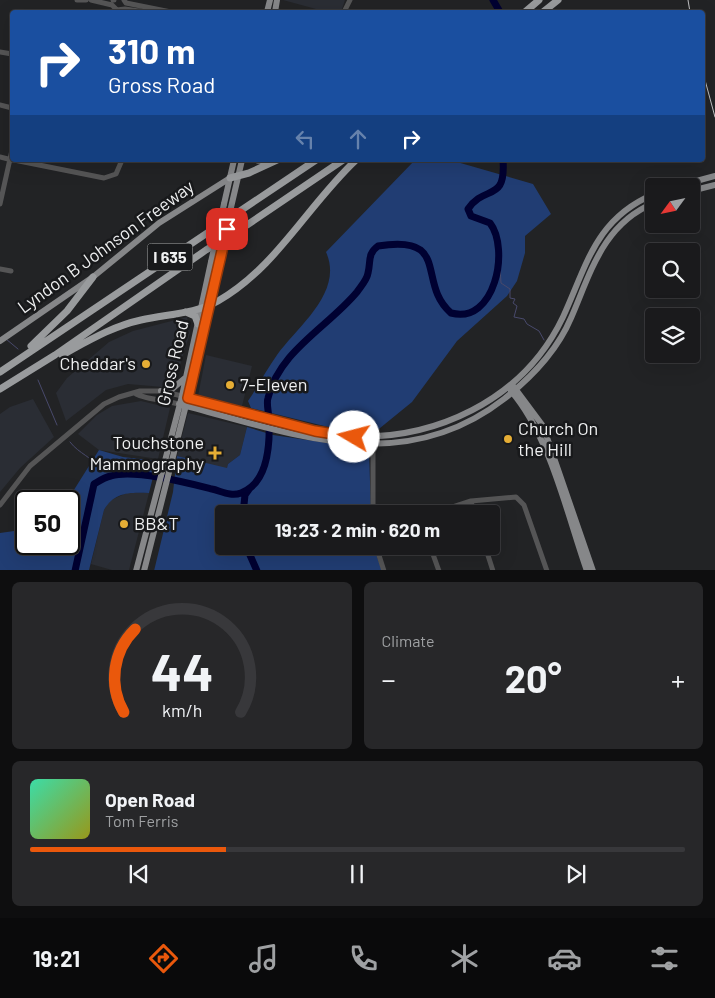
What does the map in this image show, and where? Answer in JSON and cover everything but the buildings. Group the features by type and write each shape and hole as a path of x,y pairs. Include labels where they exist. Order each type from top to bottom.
{"highway":[{"path":"527,10 539,0"},
{"path":"546,10 558,0"},
{"path":"230,178 271,162"},
{"name":"I 635","path":"0,372 24,354 313,162"},
{"name":"I 635","path":"0,389 21,374 62,350 206,250 247,225 340,162"},
{"path":"21,374 113,329 142,319 186,312 211,305 237,288 259,270 339,176 354,162"},
{"path":"24,354 67,311 93,277"},
{"path":"186,312 192,314 198,324"}],"main road":[{"name":"Gross Road","path":"185,397 186,378 234,162"},
{"name":"Gross Road","path":"144,570 163,498 170,455 185,397 202,344 242,162"},
{"path":"700,180 715,176"},
{"name":"Lyndon B Johnson Freeway","path":"0,341 93,277 159,223 230,178"},
{"path":"700,189 715,185"},
{"path":"183,405 284,431 342,443 373,445 409,442 443,432 481,415 512,388 542,351 562,317 589,254 602,233 622,212 645,199"},
{"path":"185,397 287,424 344,436 373,437 406,434 446,422 477,408 532,375 553,350 570,321 595,258 603,245 627,218 645,208"},
{"path":"562,317 570,321"},
{"path":"194,343 202,344"},
{"path":"161,392 170,390 186,378"},
{"path":"512,388 540,434 582,548 593,570"},
{"path":"237,419 240,412"},
{"name":"Gross Road","path":"136,570 155,496 170,455"},
{"path":"151,511 158,514"},
{"path":"143,544 151,545"},
{"path":"582,548 587,570"}],"street":[{"path":"77,0 86,0"},
{"path":"91,0 112,5 117,10 131,10"},
{"path":"124,0 126,3 161,10"},
{"path":"0,204 11,162"},
{"path":"22,162 104,178 116,174 121,162"},
{"path":"0,269 11,271"},
{"path":"0,505 30,466 92,412 118,396 136,394 140,391 161,392 185,397"},
{"path":"136,394 141,397 160,398 183,405"},
{"path":"373,437 373,505"},
{"path":"459,505 471,501 516,497 521,500 547,570"},
{"path":"471,501 472,505"},
{"path":"379,555 384,570"},
{"path":"433,555 438,570"},
{"path":"487,555 493,570"}],"shaded area":[{"path":"283,0 345,0 342,10 320,10"},
{"path":"413,162 457,162 533,184 551,214 525,236 525,253 517,281 507,296 457,341 412,402 369,437 251,408 248,401 277,355 316,308 324,295 329,281 330,267 326,252"},
{"path":"187,317 190,333 175,381 172,385 163,387 128,384 106,390 66,421 56,393 67,378 109,342 133,331"},
{"path":"206,355 252,366 242,406 198,396"},
{"path":"33,399 54,437 20,468 0,492 0,414 10,407"},
{"path":"141,401 170,408 158,459 99,450 78,434 97,415 112,406"},
{"path":"188,413 247,427 240,455 228,464 227,469 177,456"},
{"path":"247,427 273,435 369,449 371,505 215,505 215,555 376,555 382,570 154,570 173,492 177,456 227,468 228,464 240,455"},
{"path":"99,450 123,457 157,461 149,493 123,494 108,504 104,510 89,570 0,570 0,533 15,531 15,555 80,555 80,490 74,490"},
{"path":"129,492 149,493 129,570 112,570 91,564 104,510 109,501"}],"waterway":[{"path":"493,0 499,10"},
{"path":"75,570 94,484 102,479 121,474 147,475 234,494 241,493 250,488 257,481 266,462 268,451 269,417 267,400 274,381 293,353 357,292 366,278 372,252 378,246 401,244 416,247 424,254 429,264 435,288 441,301 451,313 466,314 478,308 488,297 494,282 499,250 496,235 490,223 471,216 468,209 475,201 498,188 503,173 503,162"},
{"path":"498,261 501,283 510,289 510,298 515,299 513,303 517,306 514,317 524,319 527,324 539,331 544,340"},
{"path":"6,339 18,349"},
{"path":"38,380 57,425"},
{"path":"70,442 94,462 100,470 106,472 118,469 126,475"},
{"path":"244,505 245,495 250,488"},
{"path":"250,555 257,570"}],"railway":[{"path":"688,0 690,10"},
{"path":"705,80 715,117"}],"place":[{"name":"Cheddar's","path":"146,364"},
{"name":"7-Eleven","path":"230,385"},
{"name":"Church On the Hill","path":"508,439"},
{"name":"Touchstone Mammography","path":"215,453"},
{"name":"BB&T","path":"124,524"}],"route":[{"path":"227,229 188,398 315,431 354,437"}]}
